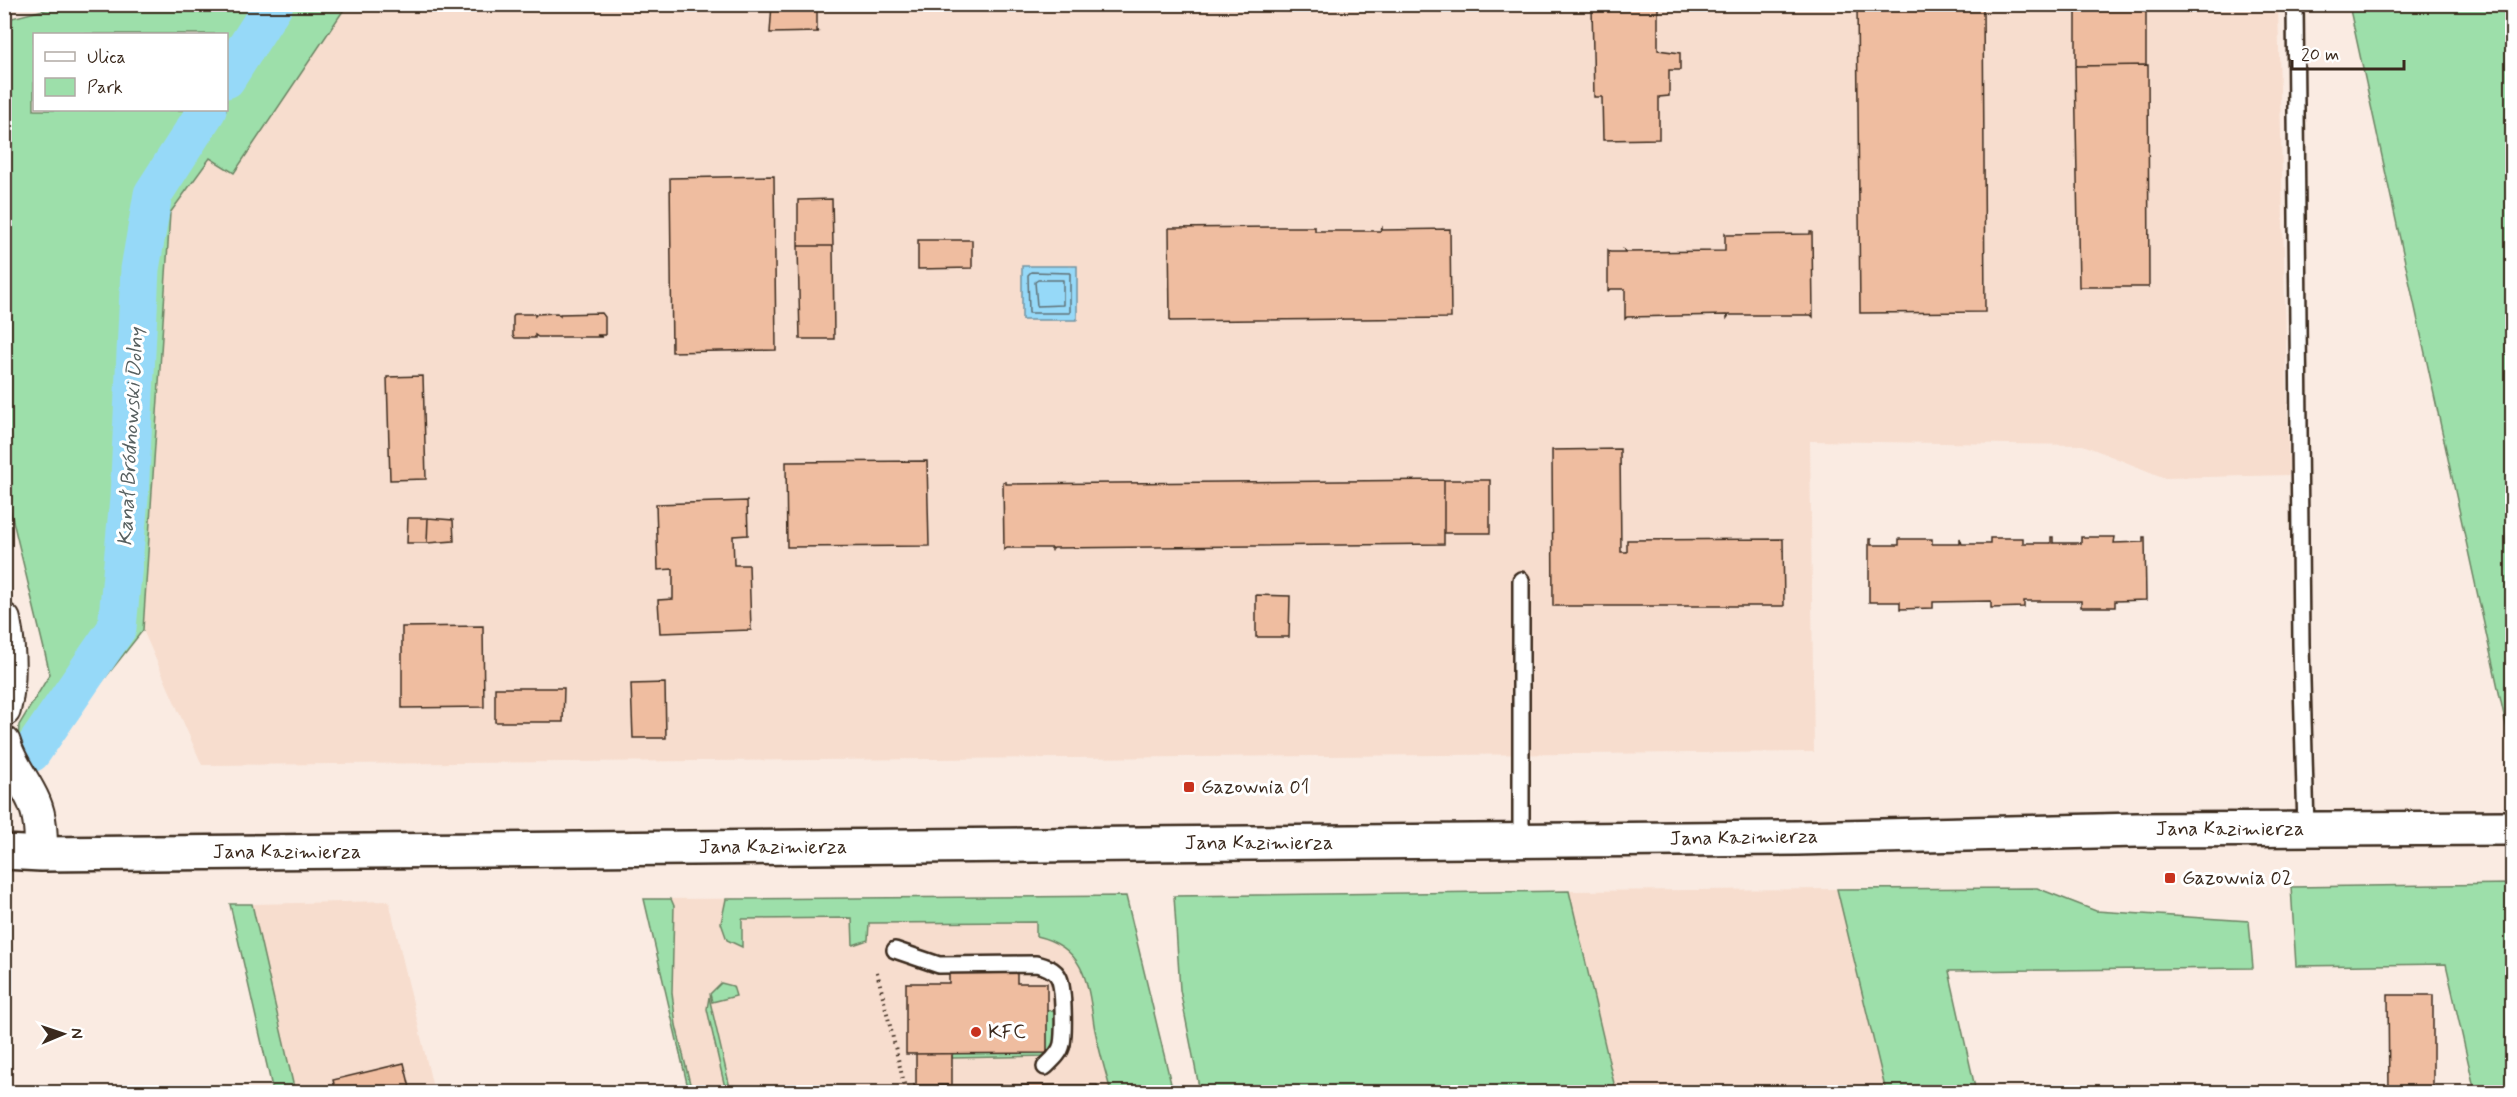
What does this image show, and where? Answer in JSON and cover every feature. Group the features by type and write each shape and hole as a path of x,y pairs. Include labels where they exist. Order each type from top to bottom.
{"main road":[{"name":"Jana Kazimierza","path":"4,852 42,854 1521,840 2512,828"}],"street":[{"path":"4,620 10,663 9,687 4,710"},
{"path":"4,743 8,758 35,804 40,821 42,854"}],"lane":[{"path":"2295,4 2301,644 2306,829"},
{"path":"1521,580 1521,840"},
{"path":"895,950 939,965 1036,964 1049,967 1059,978 1062,991 1062,1044 1057,1054 1045,1067"}],"path":[{"path":"875,962 906,1092"}],"shaded area":[{"path":"347,5 2278,5 2289,475 2165,478 2083,445 1810,441 1814,752 202,765 143,630 170,213 211,158 234,172"},
{"path":"1837,889 1886,1092 1616,1092 1569,891"},
{"path":"1069,897 1115,1092 689,1092 644,899"},
{"path":"389,901 434,1092 295,1092 252,904"}],"green space":[{"path":"63,5 347,5 234,173 210,158 170,213 143,630 34,768 18,741 19,725 50,674 5,488 4,20"},
{"path":"2349,5 2512,5 2512,752"},
{"path":"2512,884 2512,1092 2475,1092 2446,964 2296,966 2291,887"},
{"path":"2037,888 2096,911 2249,921 2253,968 1949,971 1976,1092 1886,1092 1837,889"},
{"path":"1569,891 1616,1092 1200,1092 1180,990 1174,896"},
{"path":"1126,896 1173,1092 1111,1092 1094,1025 1086,981 1081,969 1065,949 1052,941 1036,936 1036,922 869,923 868,940 853,945 852,918 742,919 742,947 727,940 721,923 726,899"},
{"path":"644,899 671,899 674,906 672,993 676,1025 692,1092 689,1092"},
{"path":"230,904 252,904 295,1092 273,1092"},
{"path":"721,983 733,986 736,996 712,1002 710,994"},
{"path":"709,997 731,1092 726,1092 707,1009"},
{"path":"1056,1010 1055,1042 1046,1056 952,1058 952,1054 1046,1011"}],"water":[{"path":"1022,266 1077,266 1077,320 1022,320"}],"building":[{"path":"772,4 817,4 817,31 819,32 770,33"},
{"path":"1602,4 1658,4 1658,50 1680,53 1680,70 1669,70 1669,96 1659,97 1659,139 1603,140 1602,97 1594,97 1592,8 1602,8"},
{"path":"1857,4 1983,4 1985,312 1860,313"},
{"path":"2076,4 2146,4 2146,65 2076,66"},
{"path":"2148,65 2149,287 2079,287 2075,66"},
{"path":"774,176 776,350 672,352 670,178"},
{"path":"832,199 833,246 798,246 798,200"},
{"path":"1315,227 1315,231 1380,231 1382,228 1382,230 1450,229 1451,318 1170,321 1169,228"},
{"path":"1812,232 1813,317 1811,315 1729,315 1727,318 1727,315 1627,317 1625,319 1625,289 1608,291 1608,250 1610,252 1625,252 1624,250 1627,252 1725,251 1725,233 1727,235 1810,234"},
{"path":"918,240 972,240 972,268 918,269"},
{"path":"798,246 833,246 834,339 800,339"},
{"path":"557,313 560,316 560,314 602,313 605,317 605,335 597,335 602,337 538,337 535,335 535,338 515,338 513,336 515,314 535,314 535,316"},
{"path":"423,376 426,479 390,480 387,377"},
{"path":"1620,449 1621,552 1627,552 1627,540 1783,539 1784,606 1553,606 1552,450"},
{"path":"927,461 929,546 787,547 786,462"},
{"path":"1444,480 1444,544 1054,548 1052,550 1052,548 1007,548 1004,550 1003,482 1006,484"},
{"path":"1444,480 1490,480 1490,533 1444,533"},
{"path":"747,501 748,535 733,536 734,565 749,565 751,630 660,633 658,600 673,599 673,569 658,570 656,504"},
{"path":"408,518 428,518 427,543 407,543"},
{"path":"428,518 453,520 454,541 427,543"},
{"path":"2051,537 2053,537 2053,543 2081,543 2081,537 2115,537 2114,543 2143,542 2143,537 2145,537 2146,600 2115,601 2115,607 2081,607 2081,601 2024,601 2024,607 1991,608 1991,601 1933,602 1933,608 1900,609 1900,602 1869,602 1869,539 1871,539 1871,545 1899,545 1899,539 1932,539 1932,544 1960,544 1960,538 1962,544 1990,544 1990,538 2023,538 2023,543 2051,543"},
{"path":"1256,595 1290,596 1289,637 1256,637"},
{"path":"483,626 484,707 402,708 402,627"},
{"path":"665,683 666,738 633,738 631,684"},
{"path":"495,688 564,688 563,722 495,722"},
{"name":"KFC","path":"949,973 1017,973 1017,983 1047,983 1047,1053 906,1054 906,983 949,983"},
{"path":"2388,995 2433,995 2433,1092 2389,1092"},
{"path":"916,1054 952,1054 952,1086 916,1085"},
{"path":"404,1063 411,1092 336,1092 333,1080"},
{"path":"914,1085 1097,1085 1099,1092 915,1092"}],"waterway":[{"name":"Kanał Bródnowski Dolny","path":"228,76 274,4"},
{"name":"Kanał Bródnowski Dolny","path":"31,753 117,628 129,498 140,269 153,194 206,111"}],"place":[{"name":"Gazownia 01","path":"1189,787"},
{"name":"Gazownia 02","path":"2170,878"},
{"name":"KFC","path":"976,1032"}]}
